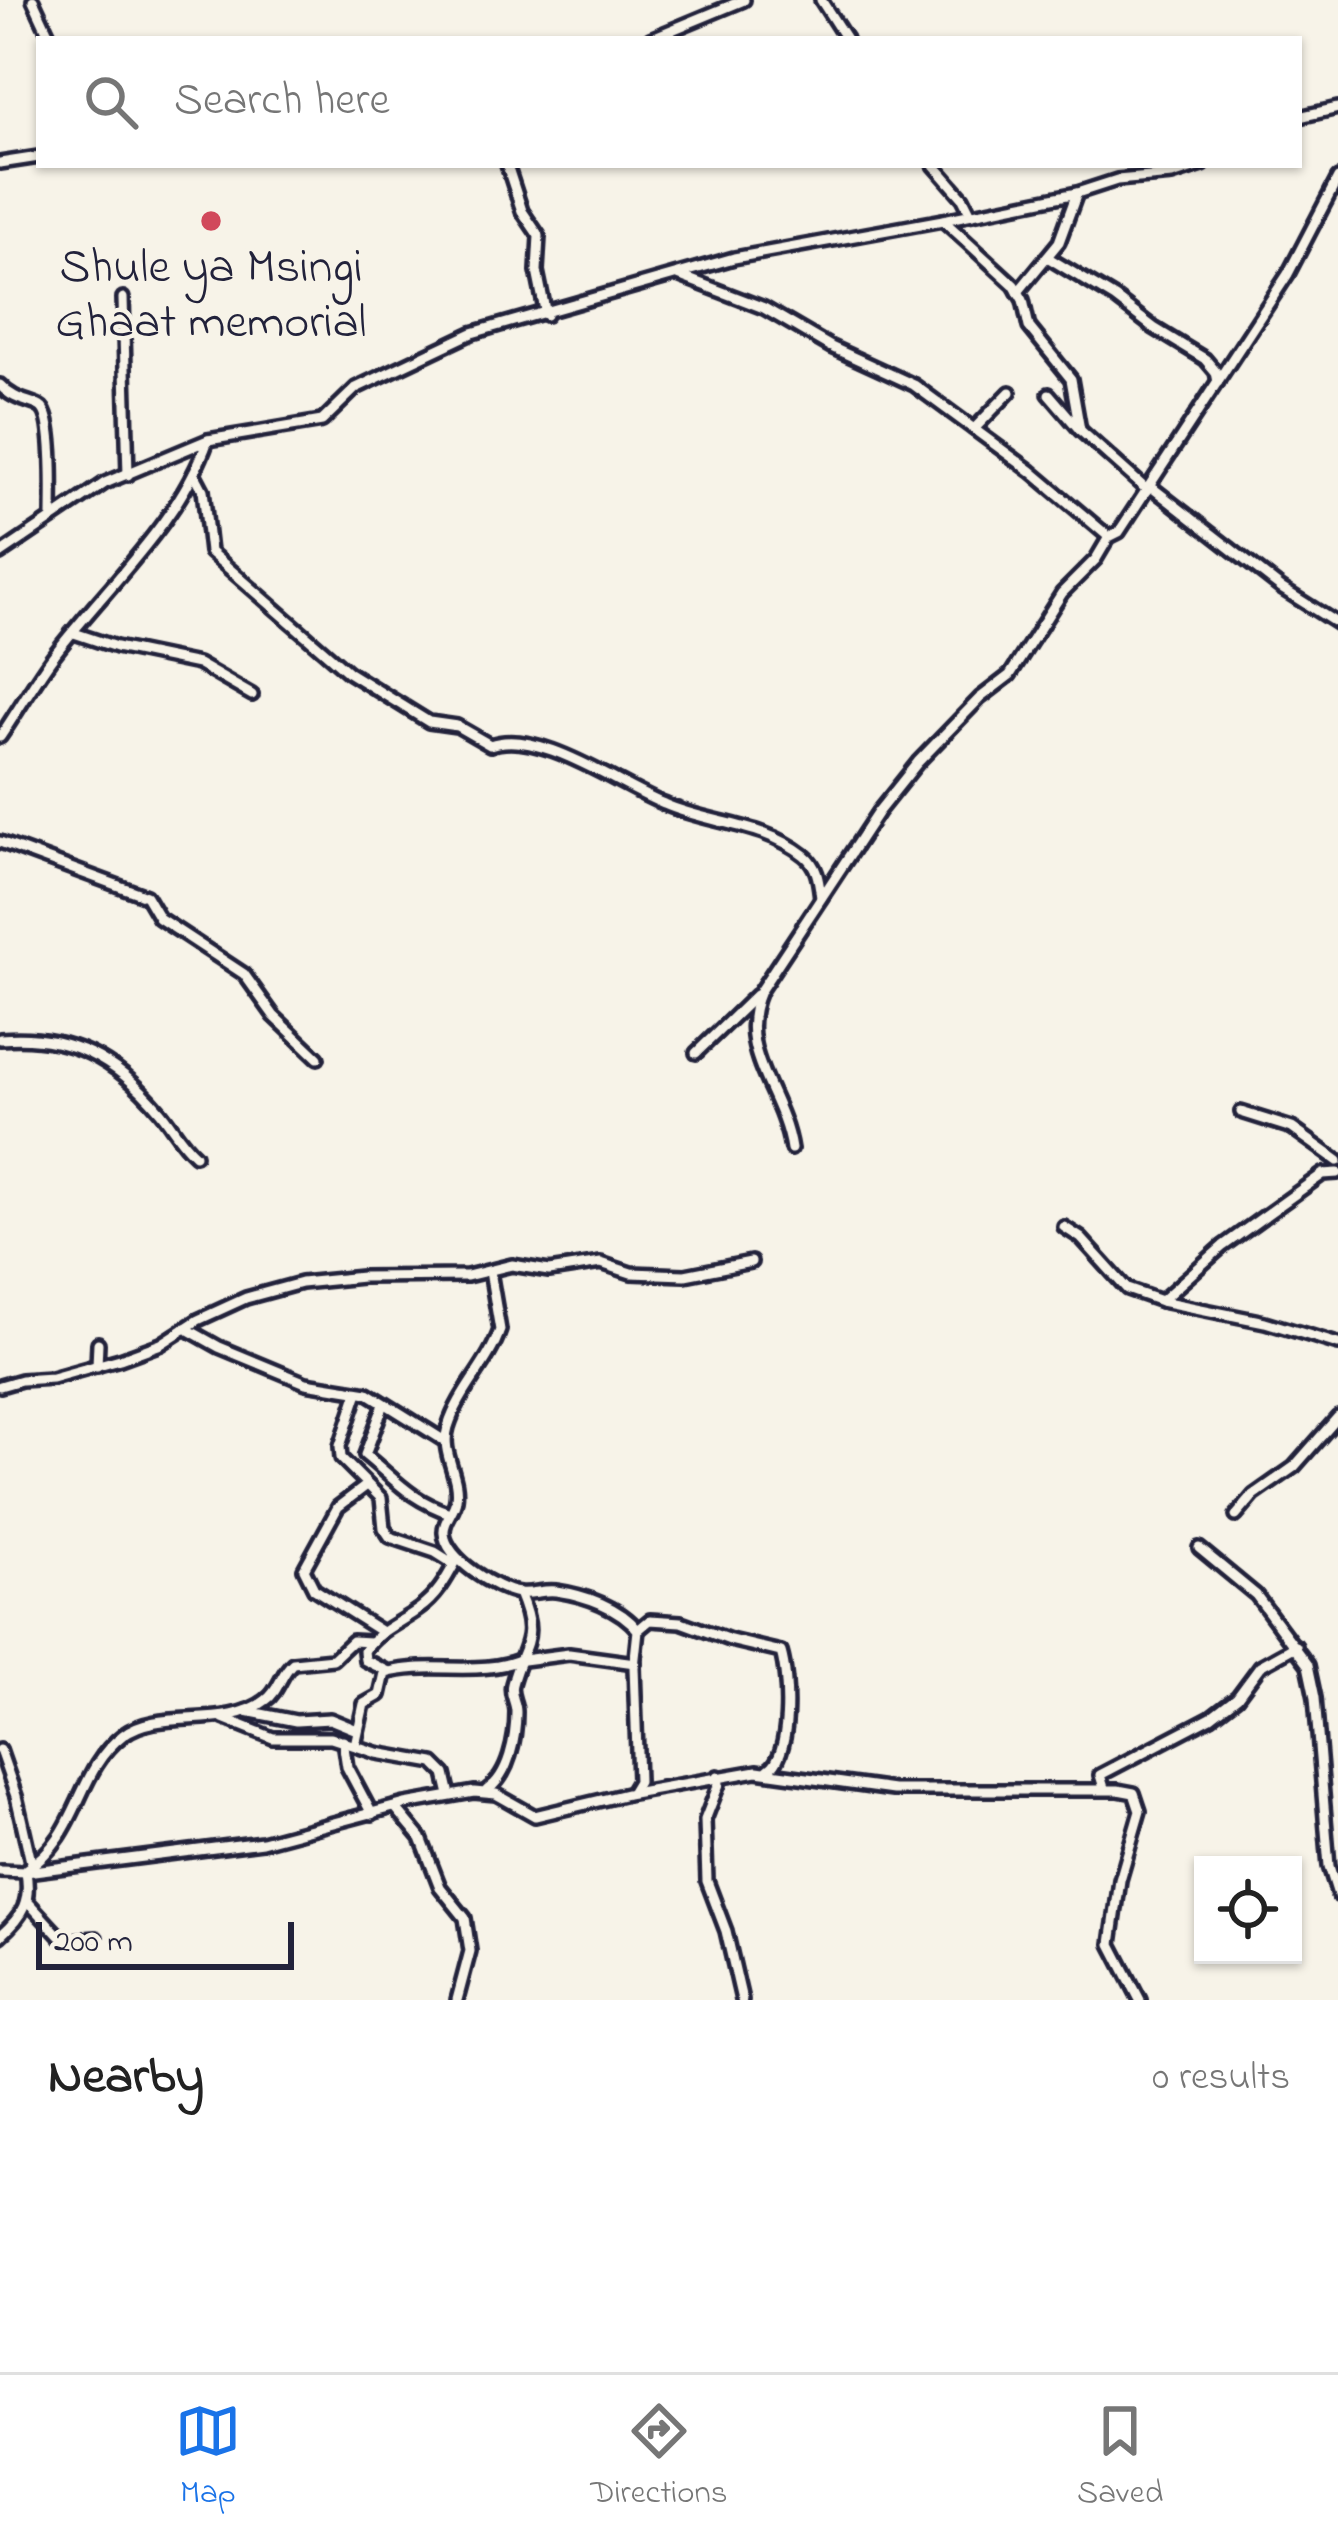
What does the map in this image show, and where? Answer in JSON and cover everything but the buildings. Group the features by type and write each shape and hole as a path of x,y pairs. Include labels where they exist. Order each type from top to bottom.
{"street":[{"path":"33,0 51,36"},
{"path":"657,36 744,0"},
{"path":"821,0 844,36"},
{"path":"1302,116 1338,108"},
{"path":"0,163 36,157"},
{"path":"508,168 522,211 539,236 537,271 546,314"},
{"path":"937,168 963,198 970,214"},
{"path":"0,554 105,484 208,440 322,421 356,388 472,333 734,258 1193,168"},
{"path":"696,1053 760,991 878,812 917,762 980,698 1010,675 1053,605 1096,559 1109,537 1119,532 1301,252 1338,178"},
{"path":"1018,292 1066,229 1077,193"},
{"path":"943,220 1018,292 1029,328 1071,379 1080,430"},
{"path":"1047,257 1205,359 1218,382"},
{"path":"678,275 764,308 831,347 902,378 1109,537"},
{"path":"122,298 128,475"},
{"path":"0,385 18,400 44,411 52,517"},
{"path":"974,429 1010,392"},
{"path":"1049,394 1080,430 1148,488 1281,588 1338,624"},
{"path":"0,737 51,659 126,571 194,473 208,440"},
{"path":"194,473 203,490 210,552 348,672 429,722 457,726 490,745 505,740 553,751 662,804 780,840 812,862 821,898"},
{"path":"74,633 198,664 253,695"},
{"path":"0,842 146,896 159,918 244,974 274,1016 318,1058"},
{"path":"760,991 752,1017 752,1046 787,1124 791,1149"},
{"path":"0,1039 68,1044 98,1054 162,1113 173,1133 195,1155"},
{"path":"1241,1112 1302,1133 1338,1161"},
{"path":"1161,1300 1223,1246 1323,1174 1338,1173"},
{"path":"1064,1227 1090,1247 1124,1286 1161,1300 1253,1318 1338,1344"},
{"path":"0,1383 52,1378 97,1366 160,1344 246,1298 301,1283 334,1278 467,1276 504,1265 550,1271 601,1263 631,1273 686,1275 751,1262"},
{"path":"456,1561 445,1539 457,1498 445,1441 455,1408 500,1330 490,1271"},
{"path":"185,1328 306,1383 358,1392 445,1441"},
{"path":"97,1366 98,1343"},
{"path":"358,1392 340,1452 382,1500 384,1528 390,1537 422,1546 519,1593 557,1591 583,1598 620,1613 638,1630"},
{"path":"384,1404 364,1455 383,1467 400,1489 449,1513"},
{"path":"1236,1516 1254,1495 1294,1467 1338,1417"},
{"path":"367,1485 338,1507 304,1569 317,1592 382,1632"},
{"path":"1199,1548 1242,1580 1308,1664 1316,1698 1329,1866 1338,1895"},
{"path":"389,1672 363,1658 370,1642 424,1606 440,1590 456,1561"},
{"path":"482,1792 497,1783 505,1769 516,1712 511,1690 524,1659 530,1618 519,1593"},
{"path":"627,1794 637,1788 638,1777 638,1630 650,1620 681,1622 781,1652 786,1678 784,1748 777,1765 765,1771"},
{"path":"26,1870 59,1841 94,1768 127,1732 151,1722 199,1721 241,1710 270,1698 284,1671 298,1660 333,1659 349,1642 370,1642"},
{"path":"1104,1788 1100,1774 1211,1717 1238,1697 1259,1666 1297,1646"},
{"path":"372,1814 343,1756 364,1704 380,1695 383,1676 389,1672 436,1667 466,1670 568,1654 635,1663"},
{"path":"241,1710 296,1721 330,1720 357,1730"},
{"path":"218,1716 273,1738 349,1743 434,1763 445,1774 450,1795"},
{"path":"0,1750 16,1796 28,1902 64,1941 96,1938"},
{"path":"0,1871 262,1843 450,1795 482,1792 496,1794 535,1816 718,1776 765,1771 893,1790 1104,1788 1134,1793 1140,1807 1120,1880 1111,1944 1140,2000"},
{"path":"718,1776 704,1820 707,1881 726,1931 742,2000"},
{"path":"396,1808 422,1838 440,1887 465,1918 470,1951 457,2000"},
{"path":"0,1936 28,1902"}],"place":[{"name":"Shule ya Msingi Ghaat memorial","path":"211,221"}]}
